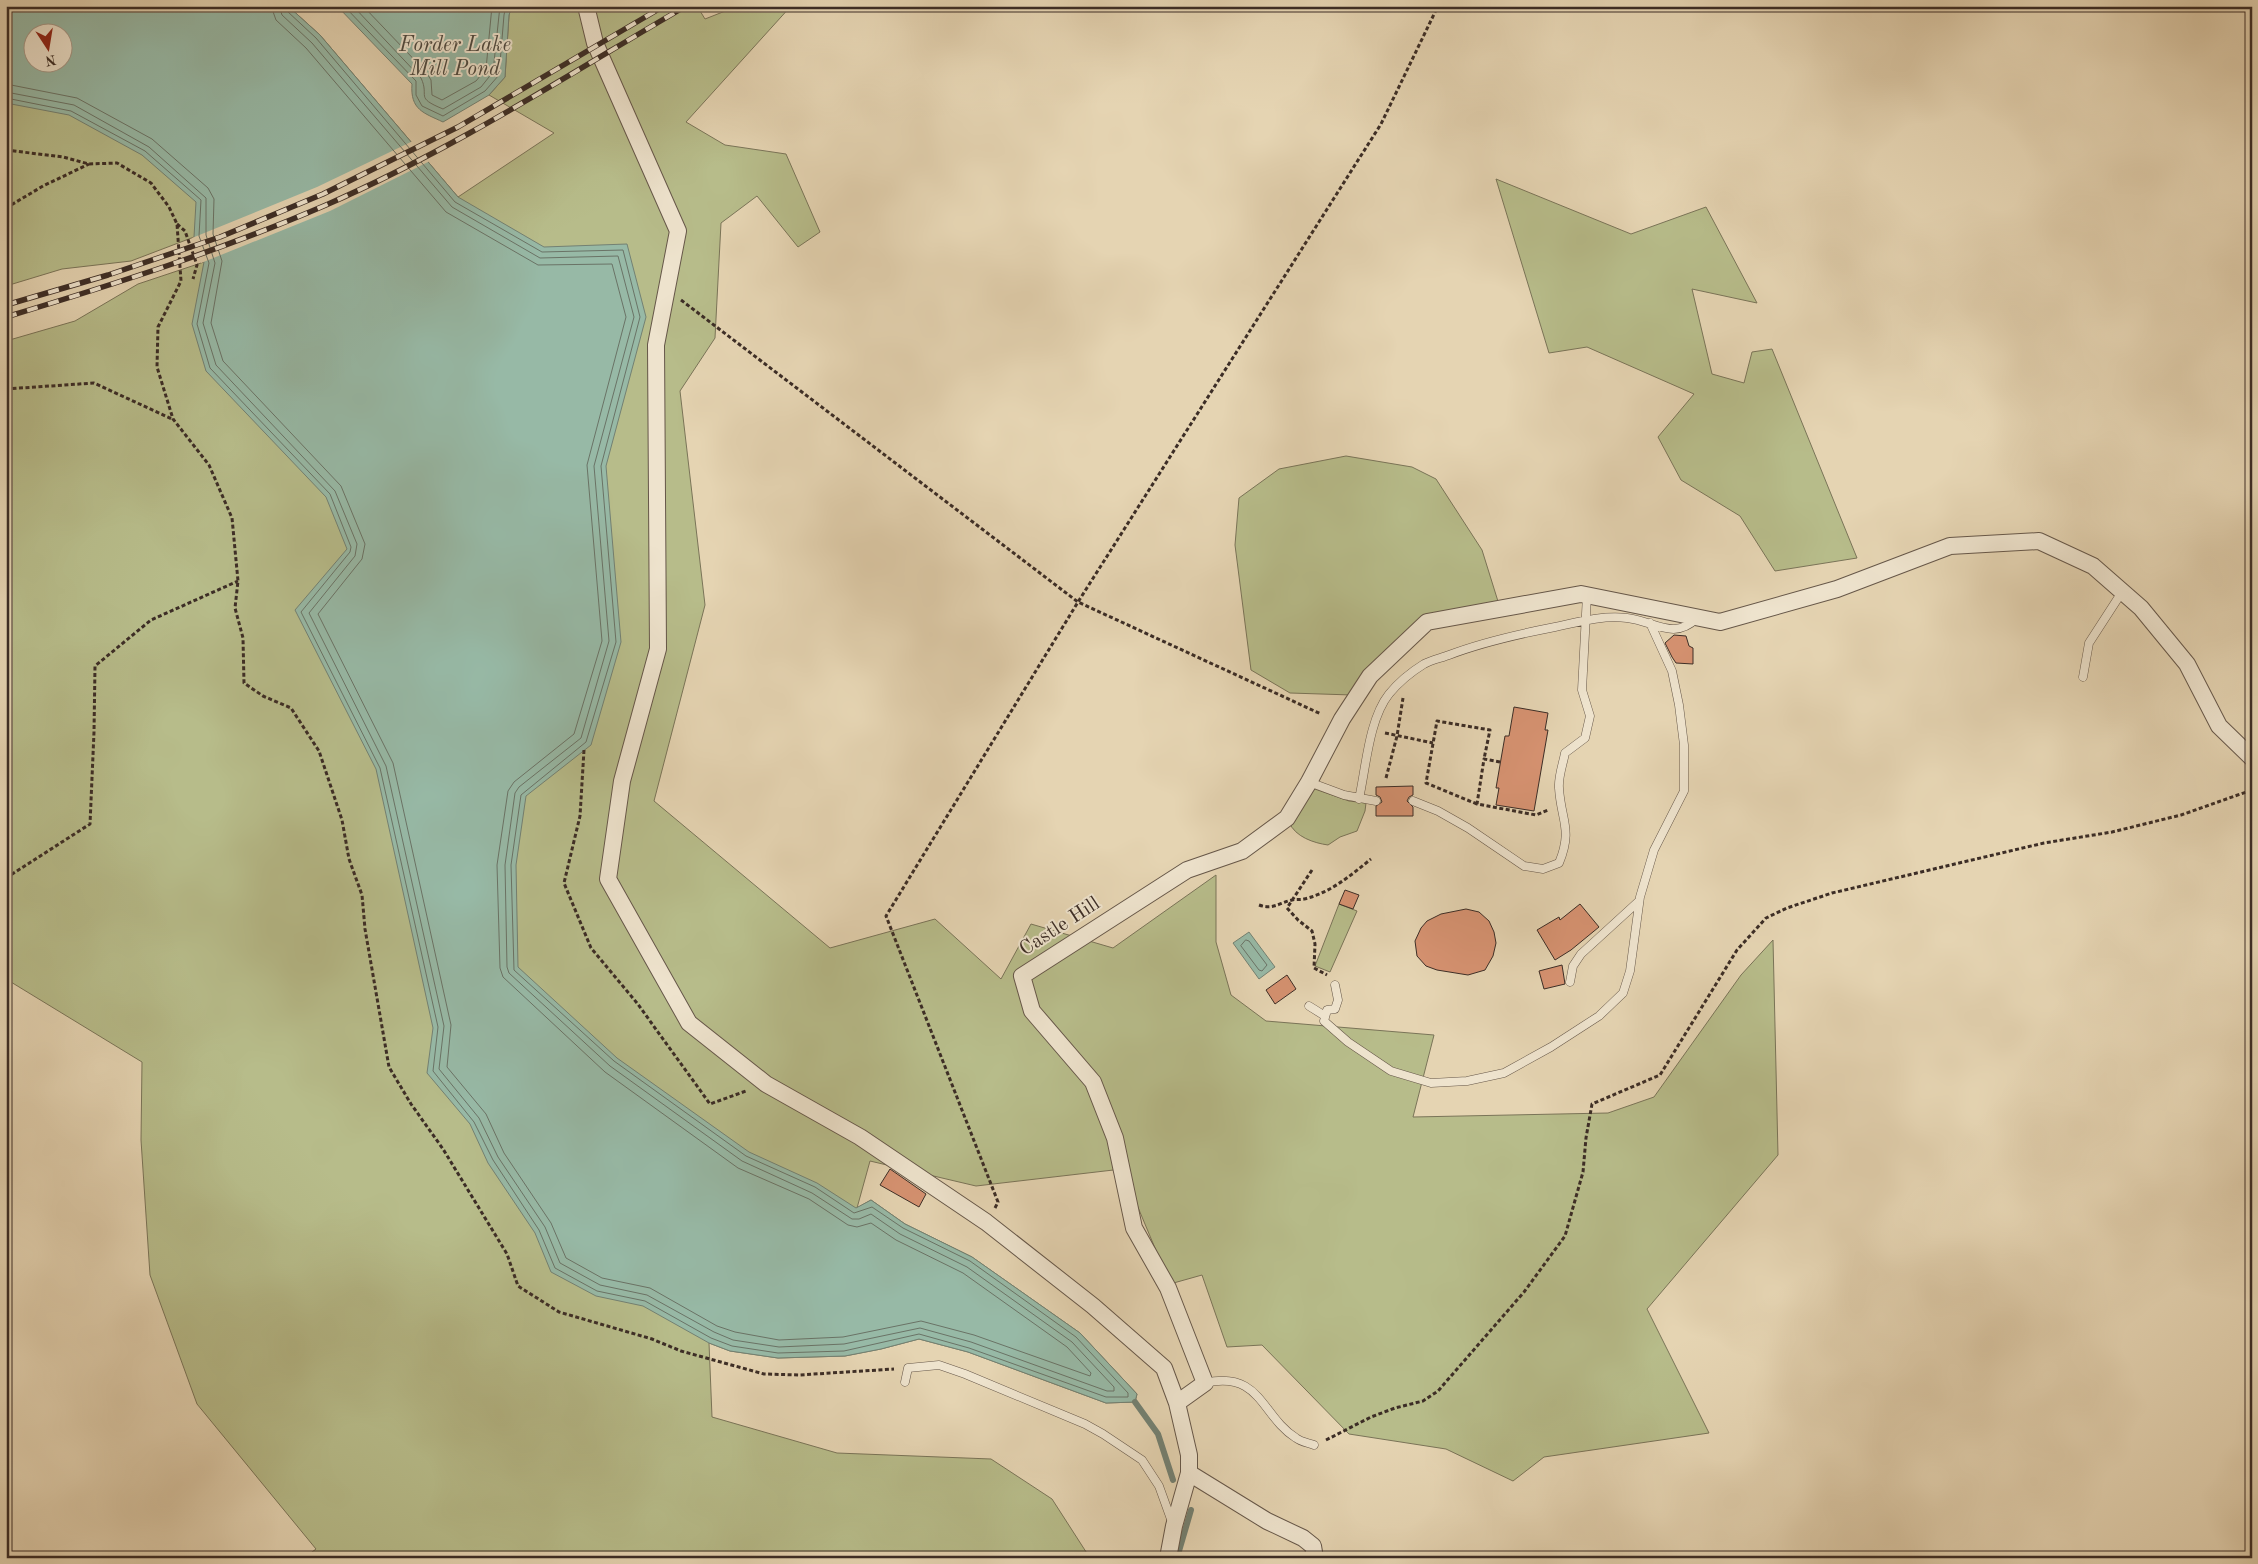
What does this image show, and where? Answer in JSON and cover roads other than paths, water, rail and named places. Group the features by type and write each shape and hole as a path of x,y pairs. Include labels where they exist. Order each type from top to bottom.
{"street":[{"path":"586,6 595,43 678,231 656,346 658,649 622,781 608,879 689,1023 766,1084 860,1137 986,1222 1093,1306 1164,1368 1177,1403 1189,1455 1189,1473 1174,1526 1168,1558"},
{"name":"Castle Hill","path":"1205,1383 1168,1288 1134,1228 1115,1138 1093,1082 1032,1011 1022,976 1187,870 1242,851 1287,818 1309,782 1342,720 1370,676 1427,622 1581,594 1720,622 1837,589 1950,546 2038,541 2093,566 2141,608 2187,664 2219,726 2252,758"},
{"path":"1177,1403 1205,1383"},
{"path":"1189,1473 1268,1521 1303,1538 1313,1546 1315,1558"}],"lane":[{"path":"2083,677 2088,643 2122,592"},
{"path":"1413,801 1438,811 1468,828 1524,866 1543,869 1559,863 1565,849 1567,833 1558,786 1565,754 1585,738 1590,716 1582,690 1586,595"},
{"path":"1359,799 1378,712 1389,694 1407,676 1425,664 1479,644 1585,621 1611,617 1628,618 1669,629 1681,629 1690,625 1697,618"},
{"path":"1335,985 1338,1000 1334,1009 1326,1010 1324,1020 1348,1042 1391,1070 1430,1083 1467,1081 1504,1073 1551,1047 1599,1016 1624,993 1630,971 1639,901 1654,850 1684,790 1684,745 1678,695 1672,671 1650,623"},
{"path":"1309,782 1359,799 1376,801"},
{"path":"1570,982 1573,966 1581,954 1639,901"},
{"path":"1309,1006 1325,1016"},
{"path":"905,1382 908,1368 939,1365 1085,1424 1142,1460 1159,1486 1174,1526"},
{"path":"1205,1383 1221,1379 1247,1387 1263,1400 1281,1425 1296,1439 1314,1445"}],"water":[{"path":"6,6 288,6 320,35 458,197 544,247 627,244 646,317 606,466 621,642 591,745 526,796 516,865 518,967 617,1058 749,1152 817,1183 856,1208 871,1200 905,1224 972,1257 1080,1333 1137,1394 1135,1402 1106,1403 968,1352 919,1339 845,1356 778,1358 730,1351 709,1343 643,1306 596,1296 551,1272 535,1233 488,1163 470,1124 427,1073 433,1028 376,769 295,610 347,549 326,497 206,371 192,324 204,262 194,237 196,202 142,155 69,115 6,103"},
{"name":"Forder Lake Mill Pond","path":"337,6 512,6 509,15 505,77 489,95 443,122 424,113 416,105 413,100 412,84"},
{"path":"1249,932 1275,967 1259,979 1233,943"}],"waterway":[{"path":"1135,1402 1158,1434 1173,1480"},
{"path":"1177,1558 1191,1510"}],"railway":[{"path":"6,305 108,275 220,237 323,194 458,127 664,6"},
{"path":"6,317 168,266 326,205 464,136 686,6"}]}
